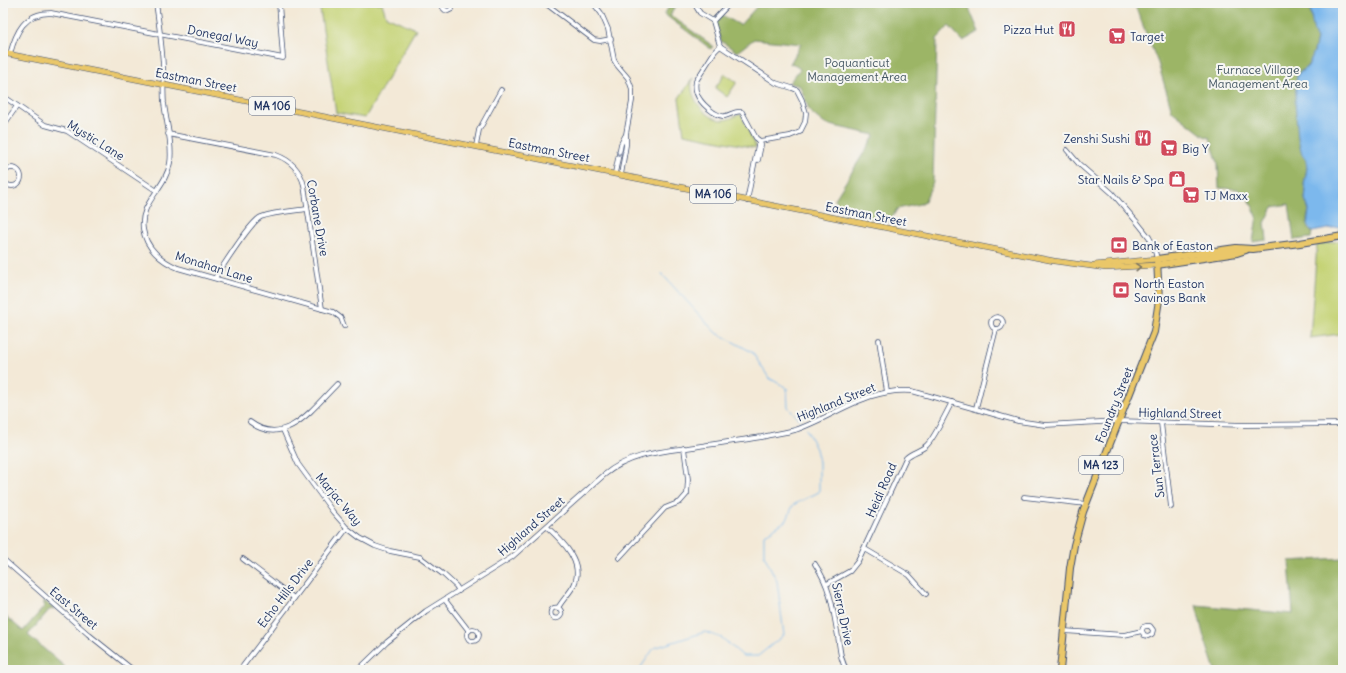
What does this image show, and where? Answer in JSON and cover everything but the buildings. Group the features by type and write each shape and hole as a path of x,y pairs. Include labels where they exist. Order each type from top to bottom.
{"highway":[{"name":"MA 106","path":"1157,262 1237,253 1253,248 1343,236"},
{"name":"Foundry Street","path":"1060,670 1071,559 1086,504 1154,332 1159,300 1157,262"}],"main road":[{"name":"Eastman Street","path":"3,53 1051,260 1106,268 1157,262"}],"street":[{"name":"Monahan Lane","path":"156,3 160,34 170,162 167,174 148,204 143,219 145,236 151,247 161,258 172,265 333,312 339,316 344,326"},
{"name":"Donegal Way","path":"10,54 15,38 22,25 33,17 46,13 60,14 283,58 279,3"},
{"path":"444,3 443,8 448,11 452,9 453,3"},
{"path":"545,3 594,40 600,42 611,39"},
{"path":"593,3 604,18 611,39 614,60 617,66 628,78 632,92 626,134 621,144 618,174"},
{"path":"694,3 700,13 713,21 720,46 776,84 795,89 799,93 806,113 805,122 800,132 790,136 760,141"},
{"path":"713,21 730,3"},
{"path":"720,46 715,51 696,81 696,91 701,102 718,115 724,116 742,112 756,138 760,141"},
{"path":"476,146 479,130 501,90"},
{"name":"Mystic Lane","path":"3,96 46,125 67,131 157,190"},
{"path":"3,126 17,106"},
{"name":"Corbane Drive","path":"168,134 276,155 285,159 292,165 302,180 322,309"},
{"path":"748,201 758,144 760,141"},
{"path":"1067,150 1079,164 1112,193 1135,219 1149,237 1154,247 1157,262"},
{"path":"12,168 18,170 21,177 19,183 12,186 7,184 4,178 4,170 12,168"},
{"path":"215,278 250,227 258,218 267,215 307,209"},
{"path":"976,408 996,329"},
{"path":"879,340 887,392"},
{"path":"250,422 263,429 276,431 283,430 300,420 337,384"},
{"name":"Highland Street","path":"358,670 371,656 414,620 512,557 604,475 617,466 646,454 747,440 795,430 868,397 887,392 897,390 912,391 1018,421 1045,425 1119,422 1244,425 1343,424"},
{"name":"Heidi Road","path":"827,584 850,571 856,565 906,458 912,453 923,449 929,443 952,402"},
{"name":"Sun Terrace","path":"1161,423 1171,507"},
{"name":"Marjac Way","path":"283,430 298,464 333,512 347,528 369,543 382,549 416,555 429,562 452,582 459,591"},
{"path":"619,558 662,511 669,506 680,502 687,494 688,479 684,448"},
{"path":"1024,497 1086,504"},
{"path":"547,526 562,541 573,558 575,565 575,583 558,608"},
{"name":"Echo Hills Drive","path":"240,670 347,528"},
{"path":"865,548 909,575 926,594"},
{"name":"East Street","path":"3,559 88,634 133,670"},
{"path":"243,559 294,598"},
{"name":"Sierra Drive","path":"815,564 827,584 832,601 842,659 847,670"},
{"path":"445,600 469,631"},
{"path":"1064,631 1124,635 1142,631"}],"green space":[{"path":"319,3 382,3 386,16 416,29 365,118 336,113"},
{"path":"672,3 678,3 670,15 713,46 711,49 664,14"},
{"name":"Poquanticut Management Area","path":"760,3 964,3 968,6 979,32 963,41 949,26 937,39 933,182 924,203 897,209 890,222 841,212 835,199 875,135 825,124 810,112 800,86 789,83 800,69 792,63 790,64 801,44 754,39 737,52 721,41 715,23 722,15 740,25"},
{"name":"Furnace Village Management Area","path":"1134,3 1310,3 1313,27 1317,38 1312,58 1306,67 1298,73 1302,154 1306,160 1307,168 1304,185 1306,190 1305,199 1309,210 1307,219 1308,229 1312,232 1311,238 1294,240 1289,204 1273,207 1265,223 1267,240 1253,242 1257,216 1248,197 1237,189 1219,188 1218,163 1210,138 1204,136 1172,111 1158,63"},
{"path":"725,74 737,82 727,97 715,88"},
{"path":"693,78 692,91 698,105 716,119 730,119 741,114 756,148 684,134 679,98"},
{"path":"1343,240 1343,356 1340,334 1310,338 1317,245"},
{"path":"1343,558 1343,670 1215,670 1203,634 1196,605 1293,614 1289,561"},
{"path":"44,601 54,609 49,610 28,635 65,667 62,670 3,670 3,614 23,631 44,607"}],"water":[{"path":"1310,3 1335,3 1341,7 1341,12 1343,15 1343,226 1312,232 1307,225 1309,210 1305,199 1306,190 1304,185 1307,168 1306,160 1302,154 1298,138 1295,101 1297,75 1308,66 1314,52 1317,39 1313,26"}],"waterway":[{"path":"662,274 715,332 752,352 769,378 787,388 788,407 802,422"},
{"path":"639,670 654,648 705,632 722,638 743,656 758,656 784,635 777,581 764,555 764,535 787,520 793,505 819,492 819,462 816,449 806,429"}],"place":[{"name":"Pizza Hut","path":"1067,29"},
{"name":"Target","path":"1117,36"},
{"name":"Zenshi Sushi","path":"1143,138"},
{"name":"Big Y","path":"1169,148"},
{"name":"Star Nails & Spa","path":"1177,179"},
{"name":"TJ Maxx","path":"1191,195"},
{"name":"Bank of Easton","path":"1119,245"},
{"name":"North Easton Savings Bank","path":"1121,290"}]}
